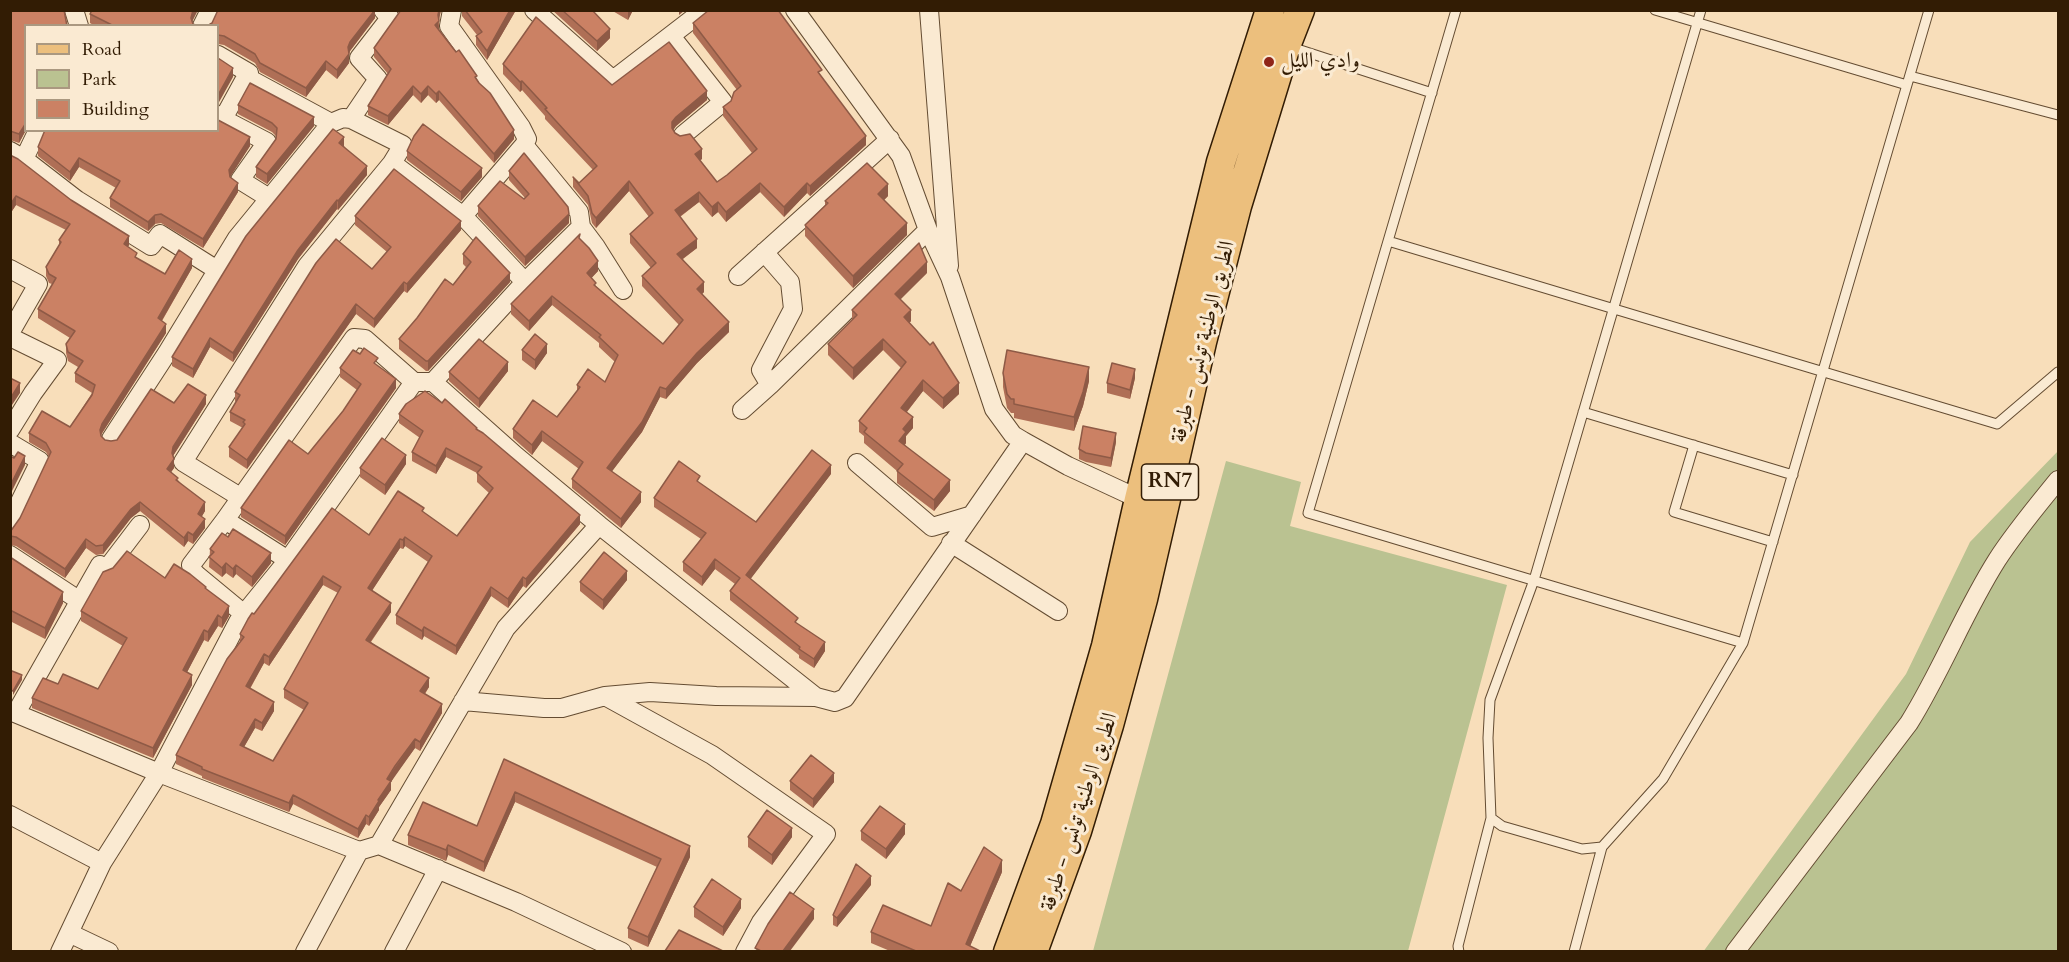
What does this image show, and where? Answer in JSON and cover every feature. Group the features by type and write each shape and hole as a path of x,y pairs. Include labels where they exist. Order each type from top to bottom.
{"main road":[{"name":"الطريق الوطنية تونس - طبرقة","path":"1033,951 1077,831 1143,599 1217,285 1238,206 1273,43 1270,10"},
{"name":"الطريق الوطنية تونس - طبرقة","path":"1008,951 1054,824 1106,646 1139,499 1221,162 1273,43 1300,10"}],"street":[{"path":"203,24 210,10"},
{"path":"351,119 378,79 359,58 390,18 383,10"},
{"path":"452,10 449,26 521,127 527,139 463,216"},
{"path":"534,10 613,80 704,10"},
{"path":"795,10 901,156 928,230 950,277 994,409 1014,435 1023,441 1139,499"},
{"path":"928,10 950,277"},
{"path":"671,36 723,102 682,135"},
{"path":"219,56 249,73 220,117 267,142 240,180 269,198"},
{"path":"246,77 331,123"},
{"path":"111,439 237,238 331,123 343,118 351,119 403,145 392,163 307,266 183,462 240,497"},
{"path":"36,132 17,155 77,200 151,246 160,234 217,270"},
{"path":"738,276 890,139"},
{"path":"524,145 579,212 581,227 623,291"},
{"path":"392,163 463,216 525,282"},
{"path":"433,382 525,282 581,227"},
{"path":"742,410 928,230"},
{"path":"764,252 790,282 793,309 761,370 770,385"},
{"path":"10,268 38,284 10,335 57,360 10,430"},
{"path":"244,614 198,576 190,565 225,520 354,338 365,339 414,382 433,382 516,456 599,525 816,697"},
{"path":"60,951 102,863 159,773 238,622 288,560 414,382"},
{"path":"463,701 562,708 605,696 650,692 716,696 816,697 835,702 845,698 1023,441"},
{"path":"10,443 40,461 10,522"},
{"path":"857,463 932,527 972,515"},
{"path":"1735,951 1910,723 1931,688 1966,616 1996,562 2019,528 2058,480"},
{"path":"225,520 288,560"},
{"path":"140,525 105,571 99,565 13,712 159,773 359,851 379,844 506,628 599,525"},
{"path":"951,543 1058,611"},
{"path":"10,555 80,601"},
{"path":"605,696 712,755 825,834 761,922 745,951"},
{"path":"13,824 102,863"},
{"path":"379,844 622,951"},
{"path":"305,951 359,851"},
{"path":"394,951 438,869"},
{"path":"69,933 109,951"}],"lane":[{"path":"1456,10 1308,513 1743,642"},
{"path":"1655,10 1908,81 2058,115"},
{"path":"1460,951 1458,946 1491,818 1488,738 1490,700 1534,580 1701,10"},
{"path":"1574,951 1602,846 1663,779 1743,642 1929,10"},
{"path":"1273,43 1432,93"},
{"path":"1388,241 1997,424 2058,372"},
{"path":"1583,412 1793,475"},
{"path":"1694,445 1674,512 1773,542"},
{"path":"1491,818 1502,826 1582,849 1602,846"}],"green space":[{"path":"2058,451 2058,951 1703,952 1906,674 1970,542"},
{"path":"1226,461 1301,482 1290,526 1507,585 1408,951 1093,951"}],"building":[{"path":"10,10 64,10 67,24 24,24 24,126 19,134 10,131"},
{"path":"92,10 193,10 191,18 193,24 110,24 90,14"},
{"path":"218,10 375,10 350,42 349,54 337,70 326,61 306,88 260,63 255,54 219,35 219,24 210,24"},
{"path":"401,10 439,10 439,21 435,25 456,52 459,50 477,76 475,77 479,83 490,93 514,130 494,154 439,91 436,94 428,86 421,94 413,86 388,116 368,106 391,69 374,48"},
{"path":"465,10 510,10 487,51 476,36 482,32"},
{"path":"562,10 592,10 610,29 597,41"},
{"path":"709,10 778,10 822,70 818,72 866,136 810,186 807,183 784,207 760,183 726,212 718,202 712,207 699,192 675,210 697,239 677,254 704,282 697,289 729,322 697,353 666,389 660,387 642,422 607,468 641,492 621,519 572,479 583,462 542,431 532,445 513,429 533,400 557,417 580,387 577,385 588,369 605,382 618,355 599,337 601,335 552,296 529,321 511,304 580,234 579,238 598,261 587,273 596,283 594,285 663,344 683,320 642,276 656,263 630,234 653,213 629,181 596,218 592,213 588,196 573,177 579,183 597,166 545,109 547,108 503,64 536,17 612,85 669,42 707,91 676,117 672,122 672,128 680,136 690,134 702,149 695,154 717,182 757,149 723,107 731,101 734,92 741,86 693,23"},
{"path":"219,59 233,68 219,93"},
{"path":"250,83 314,117 267,174 256,167 276,139 277,128 238,105"},
{"path":"219,121 250,137 229,170 230,177 238,183 203,239 161,214 155,215 148,222 110,198 120,181 79,158 70,172 38,147 44,132 219,132"},
{"path":"423,124 482,168 461,192 407,151"},
{"path":"333,129 344,137 339,143 367,166 298,250 233,353 210,338 193,369 172,357 246,236"},
{"path":"524,153 568,207 569,214 525,257 478,206 500,181 524,199 529,194 509,171"},
{"path":"10,155 71,200 129,236 124,244 137,253 135,257 165,274 179,250 192,259 158,318 166,324 100,430 105,440 117,440 151,389 174,403 188,384 206,395 173,447 174,459 167,469 178,478 176,480 205,502 198,514 205,519 193,535 188,532 184,538 140,502 131,509 103,545 96,546 86,539 65,569 16,537 10,536 51,452 46,443 29,433 42,411 70,427 92,395 95,385 75,373 83,361 68,352 66,344 75,331 38,309 56,278 49,274 46,267 61,242 59,240 70,224 16,196 10,205"},
{"path":"867,163 888,184 878,194 907,223 853,276 805,225 828,203 825,201"},
{"path":"394,169 461,221 407,284 404,282 374,319 356,304 247,460 229,447 245,424 243,422 245,420 230,412 240,395 235,392 316,263 336,239 372,269 391,247 355,216"},
{"path":"476,237 510,273 426,361 399,339 445,279 453,285 471,262 463,254"},
{"path":"919,243 927,262 895,294 911,310 904,317 930,345 933,342 959,383 943,398 923,380 901,408 913,417 903,429 906,432 899,441 950,480 934,500 897,471 903,464 864,432 867,428 859,421 906,362 883,339 853,368 828,344 857,315 852,310"},
{"path":"535,334 547,344 535,360 522,350"},
{"path":"479,339 508,362 479,399 449,372"},
{"path":"364,348 378,358 374,363 396,379 285,536 241,508 289,440 308,454 343,411 361,384 340,368 353,350 360,354"},
{"path":"1007,350 1089,367 1074,417 1014,404 1014,399 1007,394 1003,373"},
{"path":"1112,363 1135,369 1130,390 1107,383"},
{"path":"10,378 20,383 10,399"},
{"path":"425,391 442,403 445,399 476,429 580,515 526,579 523,577 508,599 491,587 456,646 424,627 422,631 396,615 432,556 405,537 403,540 400,539 368,588 391,603 366,640 429,678 420,691 442,704 420,742 415,739 395,766 387,779 391,781 369,817 366,815 358,829 293,795 289,803 202,769 176,755 227,659 244,637 240,634 248,619 332,508 369,535 398,491 424,508 422,511 457,536 493,488 477,473 482,467 446,448 436,466 412,452 423,431 399,414 406,404","holes":["323,576 341,587 284,689 308,703 273,761 240,745 255,719 262,723 274,702 246,686 264,654 269,657"]},
{"path":"1083,426 1116,433 1111,458 1086,453 1079,449"},
{"path":"382,438 406,455 385,485 360,468"},
{"path":"812,450 831,465 746,575 798,618 795,622 825,642 814,659 730,591 740,578 715,559 702,577 683,562 706,533 654,498 679,461 700,476 697,481 756,522"},
{"path":"18,452 25,456 10,486 10,456 14,458"},
{"path":"233,529 271,553 252,577 236,565 233,569 226,563 222,568 209,557 214,552 210,549 222,533 228,537"},
{"path":"127,551 165,578 174,564 229,606 222,618 218,615 208,632 204,630 183,670 192,675 153,748 32,698 43,678 58,684 63,674 98,689 127,638 81,611 103,572 113,568"},
{"path":"604,552 627,571 603,600 580,582"},
{"path":"10,557 63,592 45,628 10,610"},
{"path":"12,671 22,675 13,691 10,690"},
{"path":"811,755 834,773 813,799 790,781"},
{"path":"504,759 690,846 648,937 628,928 661,859 515,792 484,862 448,845 446,850 408,835 423,802 477,826"},
{"path":"880,806 905,824 886,849 861,831"},
{"path":"767,810 792,828 772,855 748,837"},
{"path":"984,847 1002,860 966,944 980,951 916,951 871,932 883,905 931,926 948,883 961,891"},
{"path":"856,864 871,876 837,918 833,915"},
{"path":"712,879 741,899 723,927 694,907"},
{"path":"790,892 814,909 783,951 761,951 755,948 768,924"},
{"path":"679,930 723,951 665,951"}],"place":[{"name":"وادي الليل","path":"1269,62"}]}
